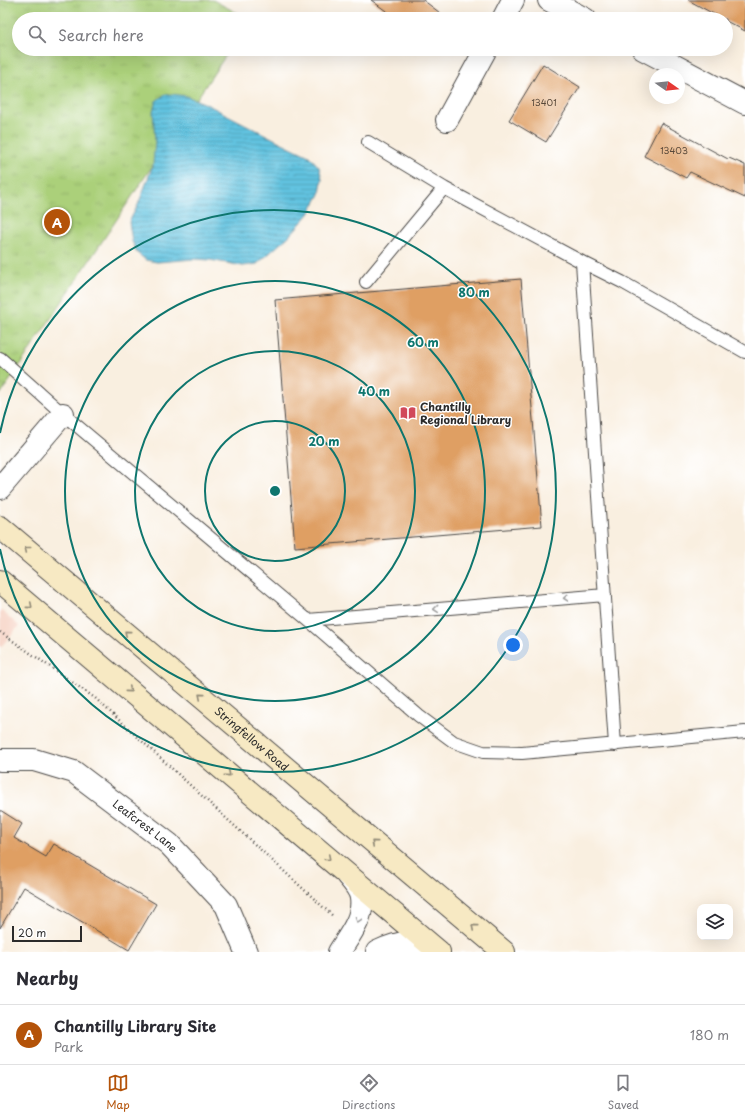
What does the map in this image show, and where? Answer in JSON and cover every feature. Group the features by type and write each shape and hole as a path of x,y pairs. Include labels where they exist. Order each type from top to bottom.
{"main road":[{"name":"Stringfellow Road","path":"0,527 504,952"},
{"path":"0,581 439,952"}],"street":[{"path":"507,12 514,0"},
{"path":"549,0 572,12"},
{"path":"447,120 482,56"},
{"path":"655,56 745,103"},
{"path":"0,488 63,414"},
{"name":"Leafcrest Lane","path":"0,760 34,760 74,772 165,841 226,905 246,952"},
{"path":"340,952 356,924 361,907 361,898 358,890 344,872"},
{"path":"377,952 398,943 420,945 435,952"}],"lane":[{"path":"368,142 444,188 622,282 745,352"},
{"path":"366,282 444,188"},
{"path":"582,262 615,745"},
{"path":"0,358 63,414 308,620 419,716 454,742 483,752 522,753 745,732"},
{"path":"308,620 605,595"}],"path":[{"path":"0,632 95,698 338,920"}],"shaded area":[{"path":"0,609 19,626 0,648"}],"green space":[{"path":"0,0 213,0 235,12 12,12 12,56 225,56 0,395"}],"water":[{"path":"171,94 186,96 204,103 309,156 319,167 322,179 320,194 309,214 289,236 257,264 243,266 210,260 194,259 157,262 146,260 137,253 132,241 129,222 138,205 153,165 155,141 153,111 156,101 164,95"}],"building":[{"path":"371,0 423,0 439,12 387,12"},
{"path":"688,0 745,0 745,31 733,25 733,12 710,12"},
{"path":"543,64 580,87 546,142 509,120"},
{"path":"661,123 728,159 729,158 745,165 745,198 690,172 686,178 644,156"},
{"name":"Chantilly Regional Library","path":"521,279 542,526 295,547 275,300"},
{"path":"0,810 22,824 14,838 46,857 54,844 156,904 129,950 24,887 0,928"}],"place":[{"name":"Chantilly Library Site","path":"57,222"},
{"name":"Chantilly Regional Library","path":"408,413"}]}
